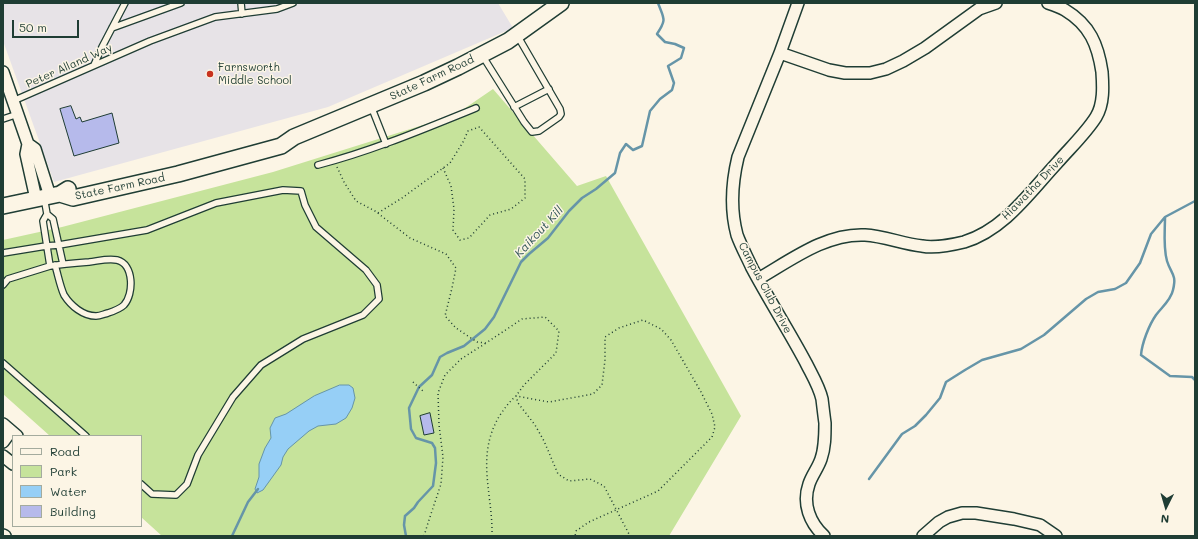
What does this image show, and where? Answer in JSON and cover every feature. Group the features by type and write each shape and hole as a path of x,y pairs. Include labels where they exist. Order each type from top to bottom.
{"main road":[{"name":"State Farm Road","path":"3,206 48,197 73,198 178,174 281,146 294,137 424,83 508,41 561,3"}],"street":[{"name":"Campus Club Drive","path":"798,3 780,53 738,157 732,193 732,208 737,234 742,247 758,279 801,354 816,383 822,399 825,439 820,461 809,484 806,506 814,525 824,536"},
{"path":"780,53 829,70 845,73 870,73 886,69 909,58 979,9 996,3"},
{"name":"Hiawatha Drive","path":"758,279 810,249 828,241 854,235 866,235 923,247 935,247 963,242 977,237 988,231 1009,215 1079,139 1097,116 1101,102 1103,83 1099,55 1092,37 1081,22 1065,10 1048,3"},
{"path":"3,72 28,144 26,154 48,197"},
{"path":"3,442 10,430"},
{"path":"3,456 12,463"},
{"path":"923,536 939,522 948,517 962,513 1014,520 1040,526 1056,536"}],"lane":[{"path":"94,66 102,47 125,3"},
{"path":"112,28 181,3"},
{"path":"241,3 242,14"},
{"name":"Peter Alland Way","path":"14,101 150,41 215,17 277,9 293,3"},
{"path":"482,54 524,122 532,132 539,131 559,118 560,109 517,34"},
{"path":"514,107 549,89"},
{"path":"371,105 386,144"},
{"path":"318,165 386,144 476,108"},
{"path":"3,119 18,114"},
{"path":"3,253 147,230 216,204 283,190 301,191 305,205 316,227 366,270 377,285 379,299 363,314 303,339 261,365 233,397 198,454 187,484 176,495 152,494 142,485"},
{"path":"3,286 8,279 52,266 118,260 126,265 131,277 129,296 124,305 116,311 98,316 82,312 71,304 64,294 52,266 46,246 42,221 47,214 48,197"},
{"path":"47,214 53,219 63,264"},
{"path":"3,363 85,435"}],"path":[{"path":"378,213 402,198 450,163 468,131 479,127 526,179 525,198 511,209 490,215 469,238 460,240 453,230 454,209 451,186 444,168"},
{"path":"335,161 344,182 356,201 378,213 410,238 446,254 456,268 444,316 456,328 466,335 477,342 486,343"},
{"path":"424,536 442,484 443,457 438,392 445,375 461,359 522,319 545,317 559,331 556,353 524,385 516,396 508,402 495,424 488,446 486,468 492,520 492,536"},
{"path":"516,396 549,402 593,394 602,385 605,360 605,338 619,328 642,320 661,329 671,340 712,414 714,427 712,437 658,491 589,522 576,531 575,536"},
{"path":"413,382 424,392"},
{"path":"516,396 518,403 544,441 558,474 569,480 590,479 604,486 630,536"}],"shaded area":[{"name":"Farnsworth Middle School","path":"3,3 498,3 513,28 328,107 54,182 3,41"}],"green space":[{"path":"493,89 577,186 606,176 741,416 669,536 162,536 142,518 142,435 49,435 3,394 3,240 62,227 273,172 455,115"}],"water":[{"path":"340,385 349,385 353,388 355,398 352,408 346,418 336,424 318,426 309,431 288,449 283,457 281,465 263,490 257,493 255,489 259,477 259,464 265,448 271,438 270,428 275,418 286,414 314,396"}],"building":[{"path":"71,106 76,119 80,117 82,122 112,113 119,143 74,156 60,109"},
{"path":"430,413 434,433 424,435 420,416"}],"waterway":[{"name":"Kaikout Kill","path":"406,536 404,525 405,516 433,486 436,463 435,448 432,443 416,438 411,429 409,408 419,387 432,375 440,357 464,346 485,329 494,317 521,262 548,238 569,211 582,198 596,189 615,173 620,153 626,144 633,150 642,146 650,111 660,99 672,90 674,83 668,66 681,58 684,48 665,42 657,34 664,19 658,3"},
{"path":"1195,201 1165,217 1165,250 1167,261 1174,277 1174,285 1172,294 1153,319 1148,329 1141,355 1170,376 1192,377 1195,380"},
{"path":"869,479 902,434 915,426 940,398 946,382 982,360 1021,349 1044,335 1086,299 1098,292 1115,289 1126,283 1140,263 1151,234 1165,217"},
{"path":"232,536 248,502 258,489"}],"place":[{"name":"Farnsworth Middle School","path":"210,74"}]}
